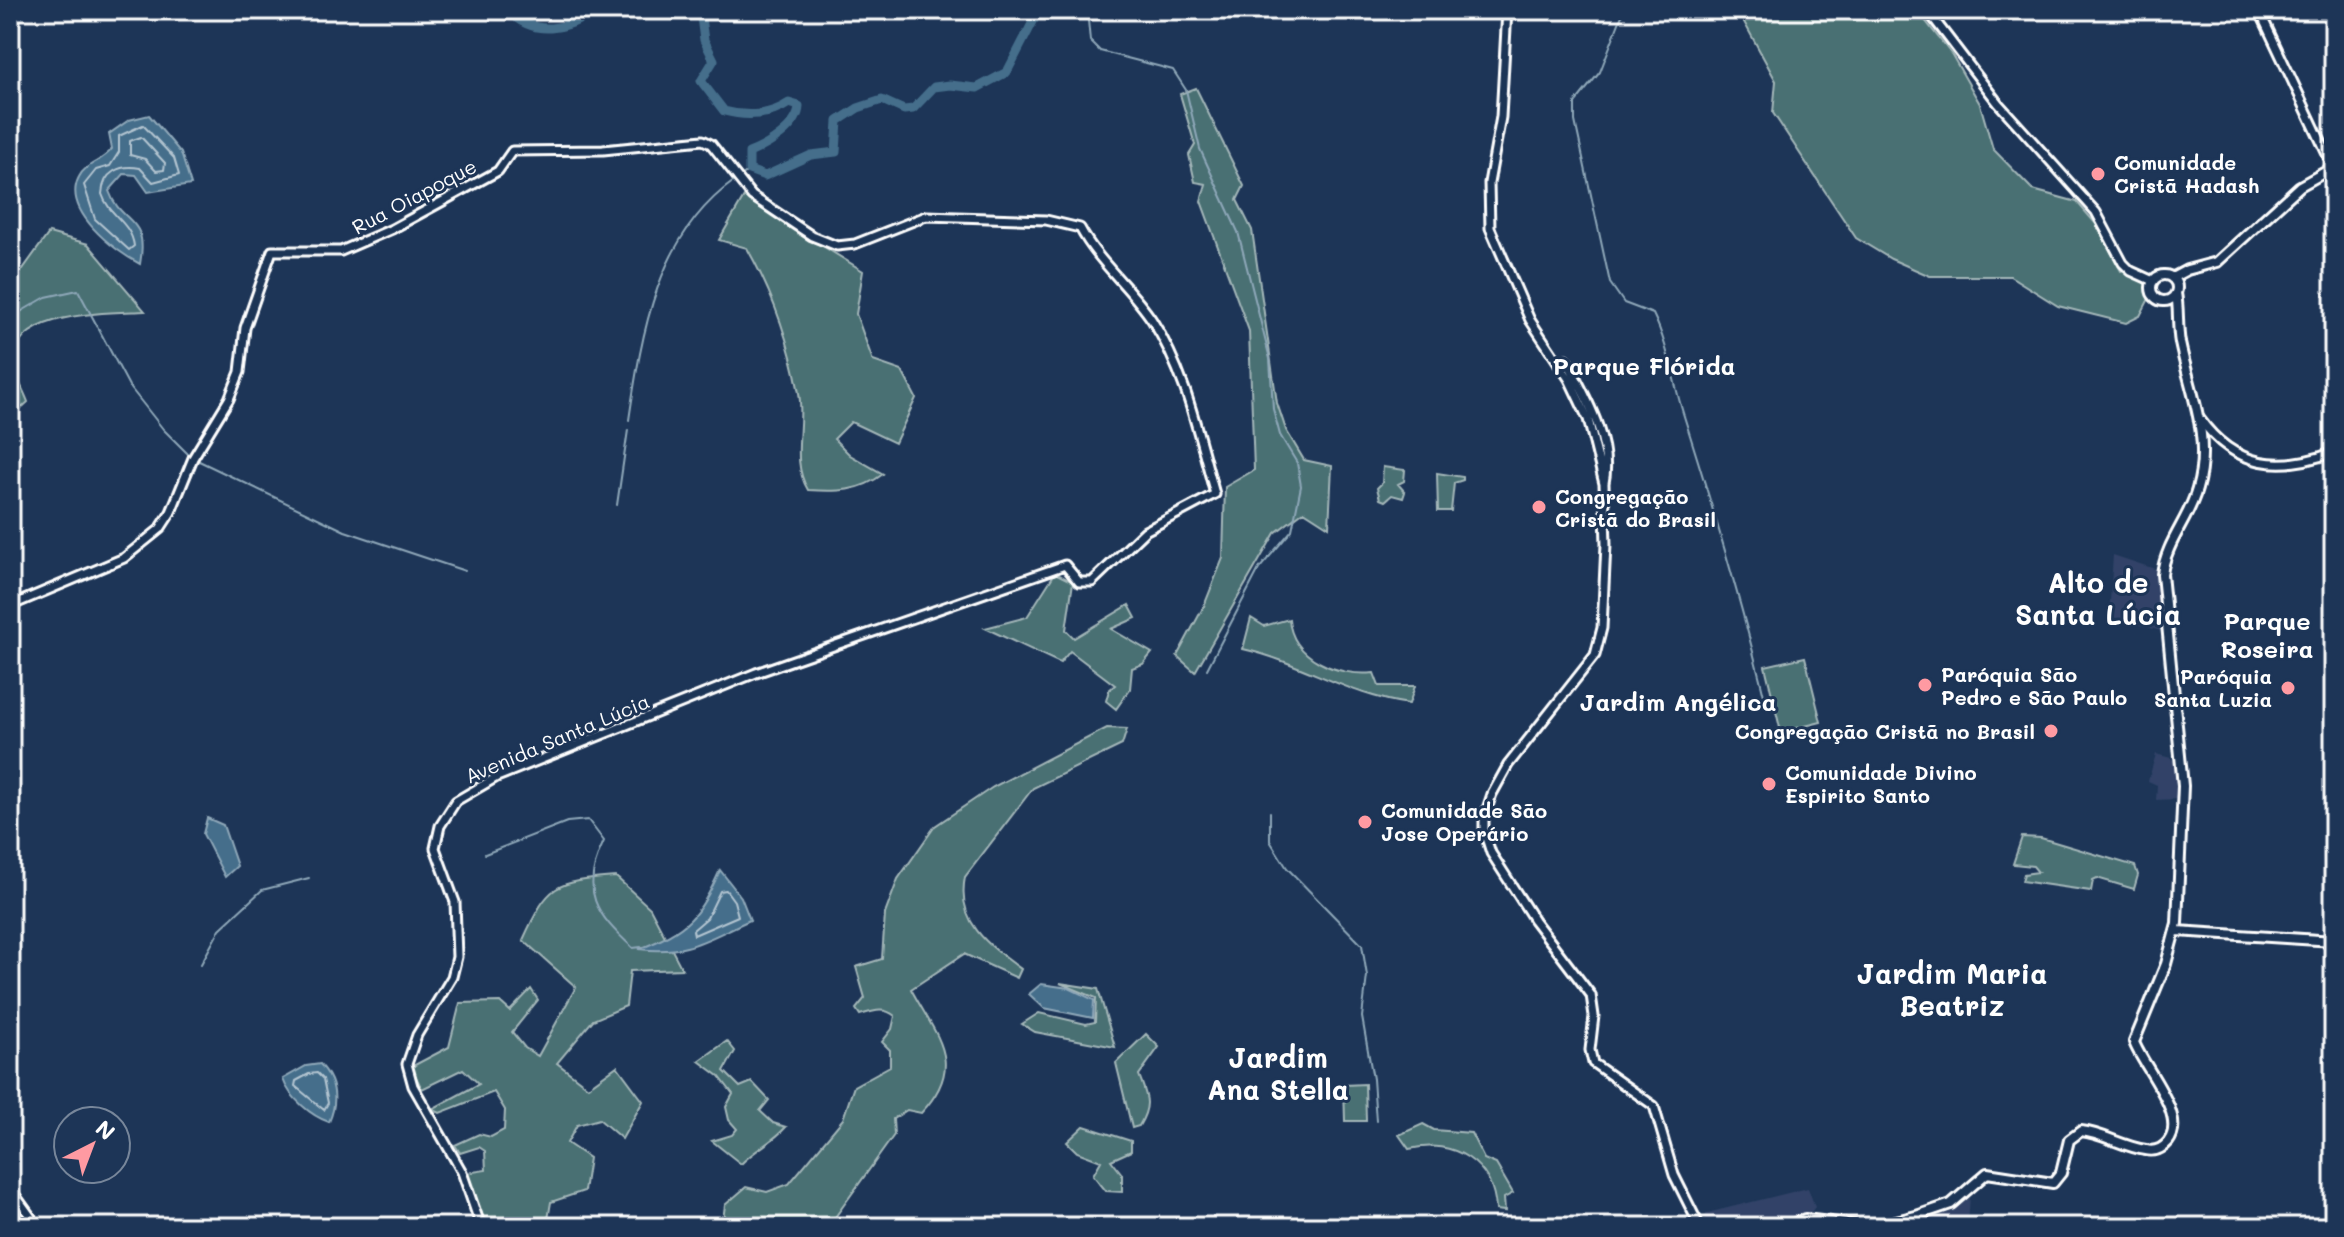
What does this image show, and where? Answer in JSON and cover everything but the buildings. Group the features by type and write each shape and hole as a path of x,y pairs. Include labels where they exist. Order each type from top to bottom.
{"main road":[{"path":"2178,315 2152,293 2153,281 2162,275 2172,278 2187,270 2217,262 2300,186 2334,167"},
{"path":"1786,1227 1805,1219 1872,1227 1916,1216 1951,1204 1987,1173 2053,1183 2061,1173 2069,1140 2081,1131 2140,1149 2157,1150 2171,1136 2171,1119 2161,1087 2134,1042 2177,931 2183,786 2162,574 2169,547 2198,487 2200,419 2180,341 2172,278"},
{"path":"2162,301 2171,300 2176,293"},
{"path":"2177,931 2334,941"}],"street":[{"path":"1507,10 1501,117 1487,206 1490,228 1530,320 1588,419 1604,484"},
{"path":"1927,10 1998,103 2101,218 2123,263 2153,281"},
{"path":"2259,10 2334,167"},
{"name":"Rua Oiapoque","path":"10,606 124,558 147,542 171,512 189,467 219,421 240,372 245,328 272,251 324,253 357,245 498,171 512,151 603,150 703,140 715,148 752,196 812,236 837,246 855,244 926,216 1046,220 1080,228 1126,283 1160,332 1188,398 1215,494 1145,531 1092,582 1079,582 1065,565"},
{"path":"1559,365 1566,359 1598,430 1605,460 1605,580 1598,648 1583,673 1520,746 1492,794 1484,818 1491,853 1534,920 1591,995 1594,1016 1590,1054 1597,1068 1654,1106 1674,1175 1700,1227"},
{"path":"2200,419 2211,434 2255,461 2290,465 2334,452"},
{"name":"Avenida Santa Lúcia","path":"481,1227 462,1172 413,1086 407,1064 414,1040 452,977 457,957 455,902 435,848 440,826 449,809 488,781 667,708 1019,578 1065,565"},
{"path":"10,1188 38,1227"}],"shaded area":[{"path":"2113,555 2158,570 2164,632 2109,616"},
{"path":"2156,754 2171,758 2177,764 2178,799 2156,800 2157,785 2148,781"},
{"path":"1808,1188 1815,1207 1812,1211 1772,1227 1710,1227 1705,1217 1707,1213"},
{"path":"1970,1196 1968,1227 1887,1227 1951,1212"}],"green space":[{"path":"1733,10 1917,10 1952,55 1980,104 1993,149 2033,190 2077,202 2096,224 2121,271 2148,283 2152,293 2140,316 2126,323 2058,306 2010,276 1930,276 1891,259 1856,238 1773,113 1776,81 1743,20"},
{"path":"1196,88 1244,186 1237,200 1252,230 1277,403 1286,430 1304,460 1332,466 1329,527 1304,511 1275,533 1195,672 1177,656 1204,606 1223,558 1225,487 1254,470 1249,331 1201,201 1206,184 1195,182 1189,155 1195,145 1180,94"},
{"path":"744,197 863,271 856,314 873,361 902,371 916,398 895,443 851,422 834,439 850,455 883,474 857,488 808,490 803,479 799,455 799,393 779,319 747,248 719,240"},
{"path":"49,233 88,244 145,311 64,318 27,334 17,348 15,367 28,402 18,411 10,408 10,287"},
{"path":"1383,467 1405,470 1404,481 1398,484 1405,492 1403,498 1392,495 1385,501 1380,499 1377,488 1382,483"},
{"path":"1437,473 1463,477 1463,480 1454,483 1451,511 1438,511"},
{"path":"1055,573 1073,582 1066,630 1074,638 1129,605 1136,618 1111,629 1152,653 1143,664 1132,668 1130,689 1116,709 1106,701 1109,690 1115,685 1070,651 1060,663 985,628 1027,617"},
{"path":"1251,618 1264,626 1289,619 1299,645 1308,655 1333,668 1374,673 1379,686 1415,686 1409,704 1366,694 1243,649"},
{"path":"1805,657 1821,722 1781,732 1765,666"},
{"path":"1107,728 1127,729 1122,745 1033,788 965,877 963,893 970,920 986,941 1021,969 1017,978 964,954 911,989 943,1051 945,1065 935,1096 921,1113 907,1110 893,1119 894,1135 828,1227 722,1227 725,1205 746,1187 767,1192 789,1184 843,1119 854,1086 890,1066 890,1050 882,1042 892,1029 895,1016 883,1011 860,1015 856,1009 865,998 856,967 882,959 885,914 898,879 935,826 993,787"},
{"path":"2022,837 2041,838 2135,866 2138,875 2134,889 2097,878 2093,880 2091,891 2022,881 2024,874 2038,872 2033,866 2013,864"},
{"path":"616,877 650,908 682,969 630,971 626,1006 593,1020 557,1063 588,1087 617,1066 643,1101 622,1139 599,1119 577,1125 567,1143 589,1158 584,1191 551,1202 547,1225 487,1227 466,1173 486,1170 485,1151 479,1147 460,1153 455,1145 479,1134 491,1137 504,1130 505,1110 494,1092 440,1113 432,1109 479,1084 463,1069 422,1089 411,1067 449,1047 460,1003 500,1002 510,1011 531,989 538,1000 512,1032 525,1048 538,1056 576,987 523,940 540,907 556,889 579,881"},
{"path":"1060,983 1098,989 1115,1047 1035,1032 1022,1024 1039,1013 1086,1024 1095,1022 1096,998"},
{"path":"1146,1034 1159,1047 1139,1075 1147,1106 1139,1126 1132,1128 1116,1063"},
{"path":"727,1041 735,1051 724,1071 740,1087 752,1082 769,1100 760,1111 773,1123 786,1127 741,1164 712,1141 732,1135 737,1129 729,1120 726,1107 733,1094 719,1076 699,1061"},
{"path":"1365,1084 1366,1121 1345,1121 1344,1085"},
{"path":"1423,1124 1434,1130 1471,1133 1484,1159 1496,1164 1513,1193 1504,1198 1505,1211 1496,1210 1488,1179 1468,1158 1441,1147 1409,1149 1399,1135"},
{"path":"1084,1126 1131,1141 1131,1151 1111,1160 1122,1174 1122,1192 1106,1191 1093,1175 1101,1161 1077,1152 1067,1142"}],"water":[{"path":"149,115 181,153 191,185 148,192 136,175 124,174 109,191 141,237 140,264 117,250 93,228 77,203 75,190 82,172 112,149 109,134 129,120"},
{"path":"207,818 223,825 237,866 225,877 203,834"},
{"path":"720,870 741,897 750,920 684,947 671,950 639,949 669,936 690,920 706,899"},
{"path":"1041,984 1069,988 1094,1000 1093,1018 1044,1008 1029,994"},
{"path":"320,1064 334,1092 329,1122 302,1105 283,1079 306,1066"}],"waterway":[{"path":"10,34 21,10"},
{"path":"507,10 528,24 551,28 573,23 595,10"},
{"path":"668,10 680,10"},
{"path":"700,10 704,40 714,60 701,81 724,111 758,114 774,111 789,103 799,106 798,114 788,128 773,141 749,153 749,170 765,176 811,155 836,152 838,121 858,108 882,100 904,110 913,109 934,87 977,88 1007,72 1039,10"},
{"path":"1087,10 1090,41 1100,51 1173,70 1186,90 1200,149 1238,232 1270,359 1273,409 1280,435 1297,463 1301,486 1292,530 1259,569 1207,669"},
{"path":"1624,10 1600,72 1575,103 1575,121 1610,283 1624,303 1653,314 1658,326 1737,592 1765,700"},
{"path":"741,176 749,170"},
{"path":"629,420 648,320 670,258 687,229 708,203 734,181"},
{"path":"10,318 46,297 78,290 129,386 163,429 191,457"},
{"path":"617,505 628,430"},
{"path":"197,460 345,531 465,571"},
{"path":"1270,812 1270,841 1287,868 1362,945 1367,976 1362,1017 1373,1079 1376,1121"},
{"path":"485,854 567,822 588,820 604,841 593,874 595,901 620,936 633,948 641,947"},
{"path":"201,964 220,929 262,890 309,878"}],"place":[{"name":"Comunidade Cristã Hadash","path":"2098,174"},
{"name":"Congregação Cristã do Brasil","path":"1539,507"},
{"name":"Paróquia São Pedro e São Paulo","path":"1925,685"},
{"name":"Paróquia Santa Luzia","path":"2288,688"},
{"name":"Congregação Cristã no Brasil","path":"2051,731"},
{"name":"Comunidade Divino Espirito Santo","path":"1769,784"},
{"name":"Comunidade São Jose Operário","path":"1365,822"}],"district":[{"name":"Parque Flórida","path":"1644,365"},
{"name":"Alto de Santa Lúcia","path":"2098,598"},
{"name":"Parque Roseira","path":"2267,634"},
{"name":"Jardim Angélica","path":"1678,701"},
{"name":"Jardim Maria Beatriz","path":"1952,989"},
{"name":"Jardim Ana Stella","path":"1278,1073"}]}
